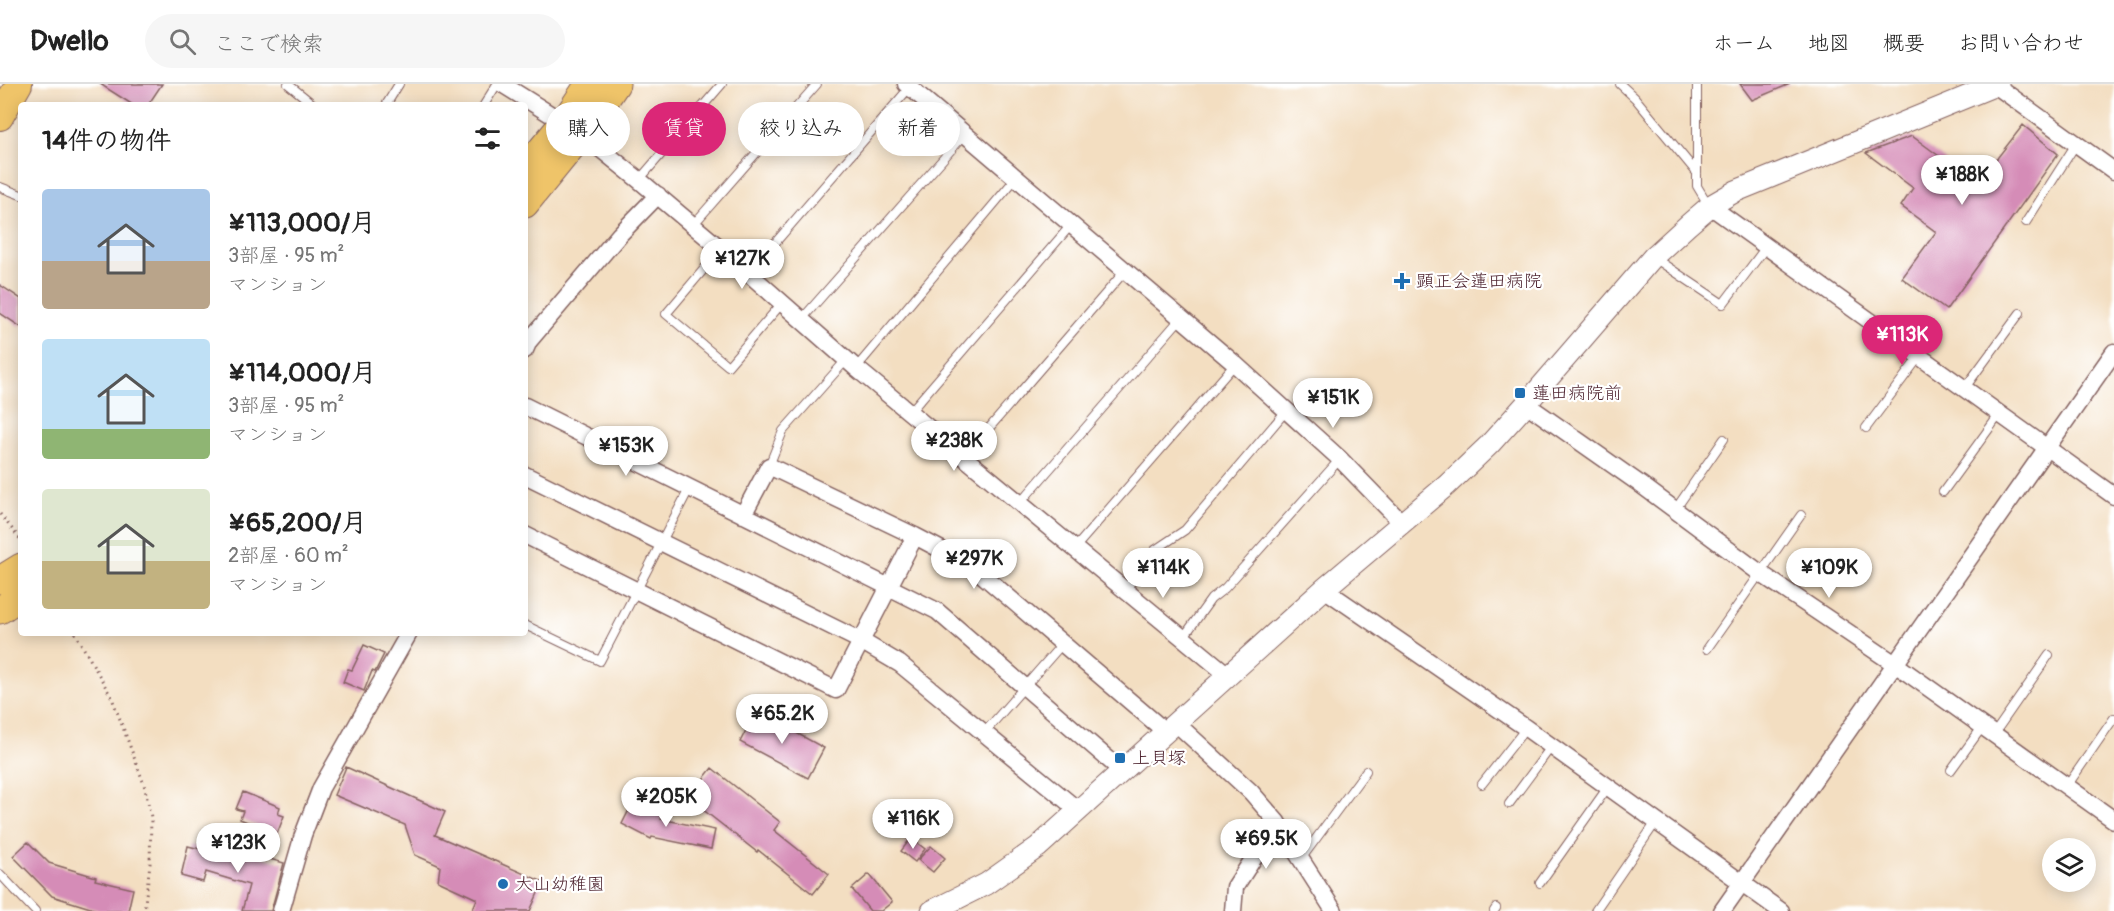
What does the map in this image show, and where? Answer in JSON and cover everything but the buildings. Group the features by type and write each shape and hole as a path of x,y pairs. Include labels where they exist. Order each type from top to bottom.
{"highway":[{"path":"582,102 589,84"},
{"path":"598,102 616,84"},
{"path":"528,166 546,151"},
{"path":"528,199 555,156"},
{"path":"0,580 18,569"},
{"path":"0,610 18,598"}],"main road":[{"path":"0,117 19,84"}],"street":[{"path":"502,84 546,111"},
{"path":"932,911 986,884 1014,866 1079,811 1324,589 1447,485 1489,445 1653,257 1710,206 1736,191 1963,90 1996,85 2114,171"},
{"path":"908,86 1235,364 1340,459 1402,523"},
{"path":"609,156 658,195 783,302 851,364 1229,676"},
{"path":"528,343 620,234 658,195"},
{"path":"1710,206 2114,496"},
{"path":"1722,911 2114,352"},
{"path":"1526,404 1760,573 1895,664 2114,820"},
{"path":"528,408 937,611 1122,771"},
{"path":"743,515 769,466 972,566 1063,643 1251,792 1277,822 1334,911"},
{"path":"528,476 861,641 900,663 1079,811"},
{"path":"528,536 836,690 915,536"},
{"path":"1324,589 1526,728 1781,911"},
{"path":"281,911 303,835 321,788 407,636"},
{"path":"1233,911 1235,887 1277,822"}],"lane":[{"path":"288,84 310,102"},
{"path":"298,92 303,84"},
{"path":"388,102 399,84"},
{"path":"486,102 496,84"},
{"path":"639,180 722,84"},
{"path":"693,225 817,84"},
{"path":"1620,84 1635,98 1697,173"},
{"path":"1697,84 1697,186 1710,206"},
{"path":"749,273 908,86"},
{"path":"802,320 964,134"},
{"path":"2026,222 2076,144"},
{"path":"769,466 783,431 851,364 1016,178"},
{"path":"0,187 18,194"},
{"path":"910,412 1071,225"},
{"path":"1653,257 1723,304 1766,247"},
{"path":"721,249 666,314 728,366 783,302"},
{"path":"964,457 1125,271"},
{"path":"1964,389 2019,313"},
{"path":"1020,503 1181,318"},
{"path":"1866,428 1918,357"},
{"path":"1075,548 1235,364"},
{"path":"1125,590 1155,550 1185,530 1286,411"},
{"path":"1944,492 1999,415"},
{"path":"1675,510 1724,439"},
{"path":"1184,638 1211,598 1225,588 1340,459"},
{"path":"528,626 600,661 689,489"},
{"path":"1707,649 1802,515"},
{"path":"984,733 1063,643"},
{"path":"1951,770 1988,730 2049,655"},
{"path":"2067,786 2114,718"},
{"path":"1482,784 1526,728"},
{"path":"1509,804 1551,747"},
{"path":"1300,859 1366,771"},
{"path":"1540,883 1608,787"},
{"path":"1595,911 1656,822"},
{"path":"0,874 35,911"}],"path":[{"path":"0,514 18,536"},
{"path":"77,636 112,698 144,784 151,817 150,864 144,911"}],"place":[{"name":"顕正会蓮田病院","path":"1402,281"},
{"name":"蓮田病院前","path":"1520,393"},
{"name":"上貝塚","path":"1120,758"},
{"name":"大山幼稚園","path":"503,884"}]}
